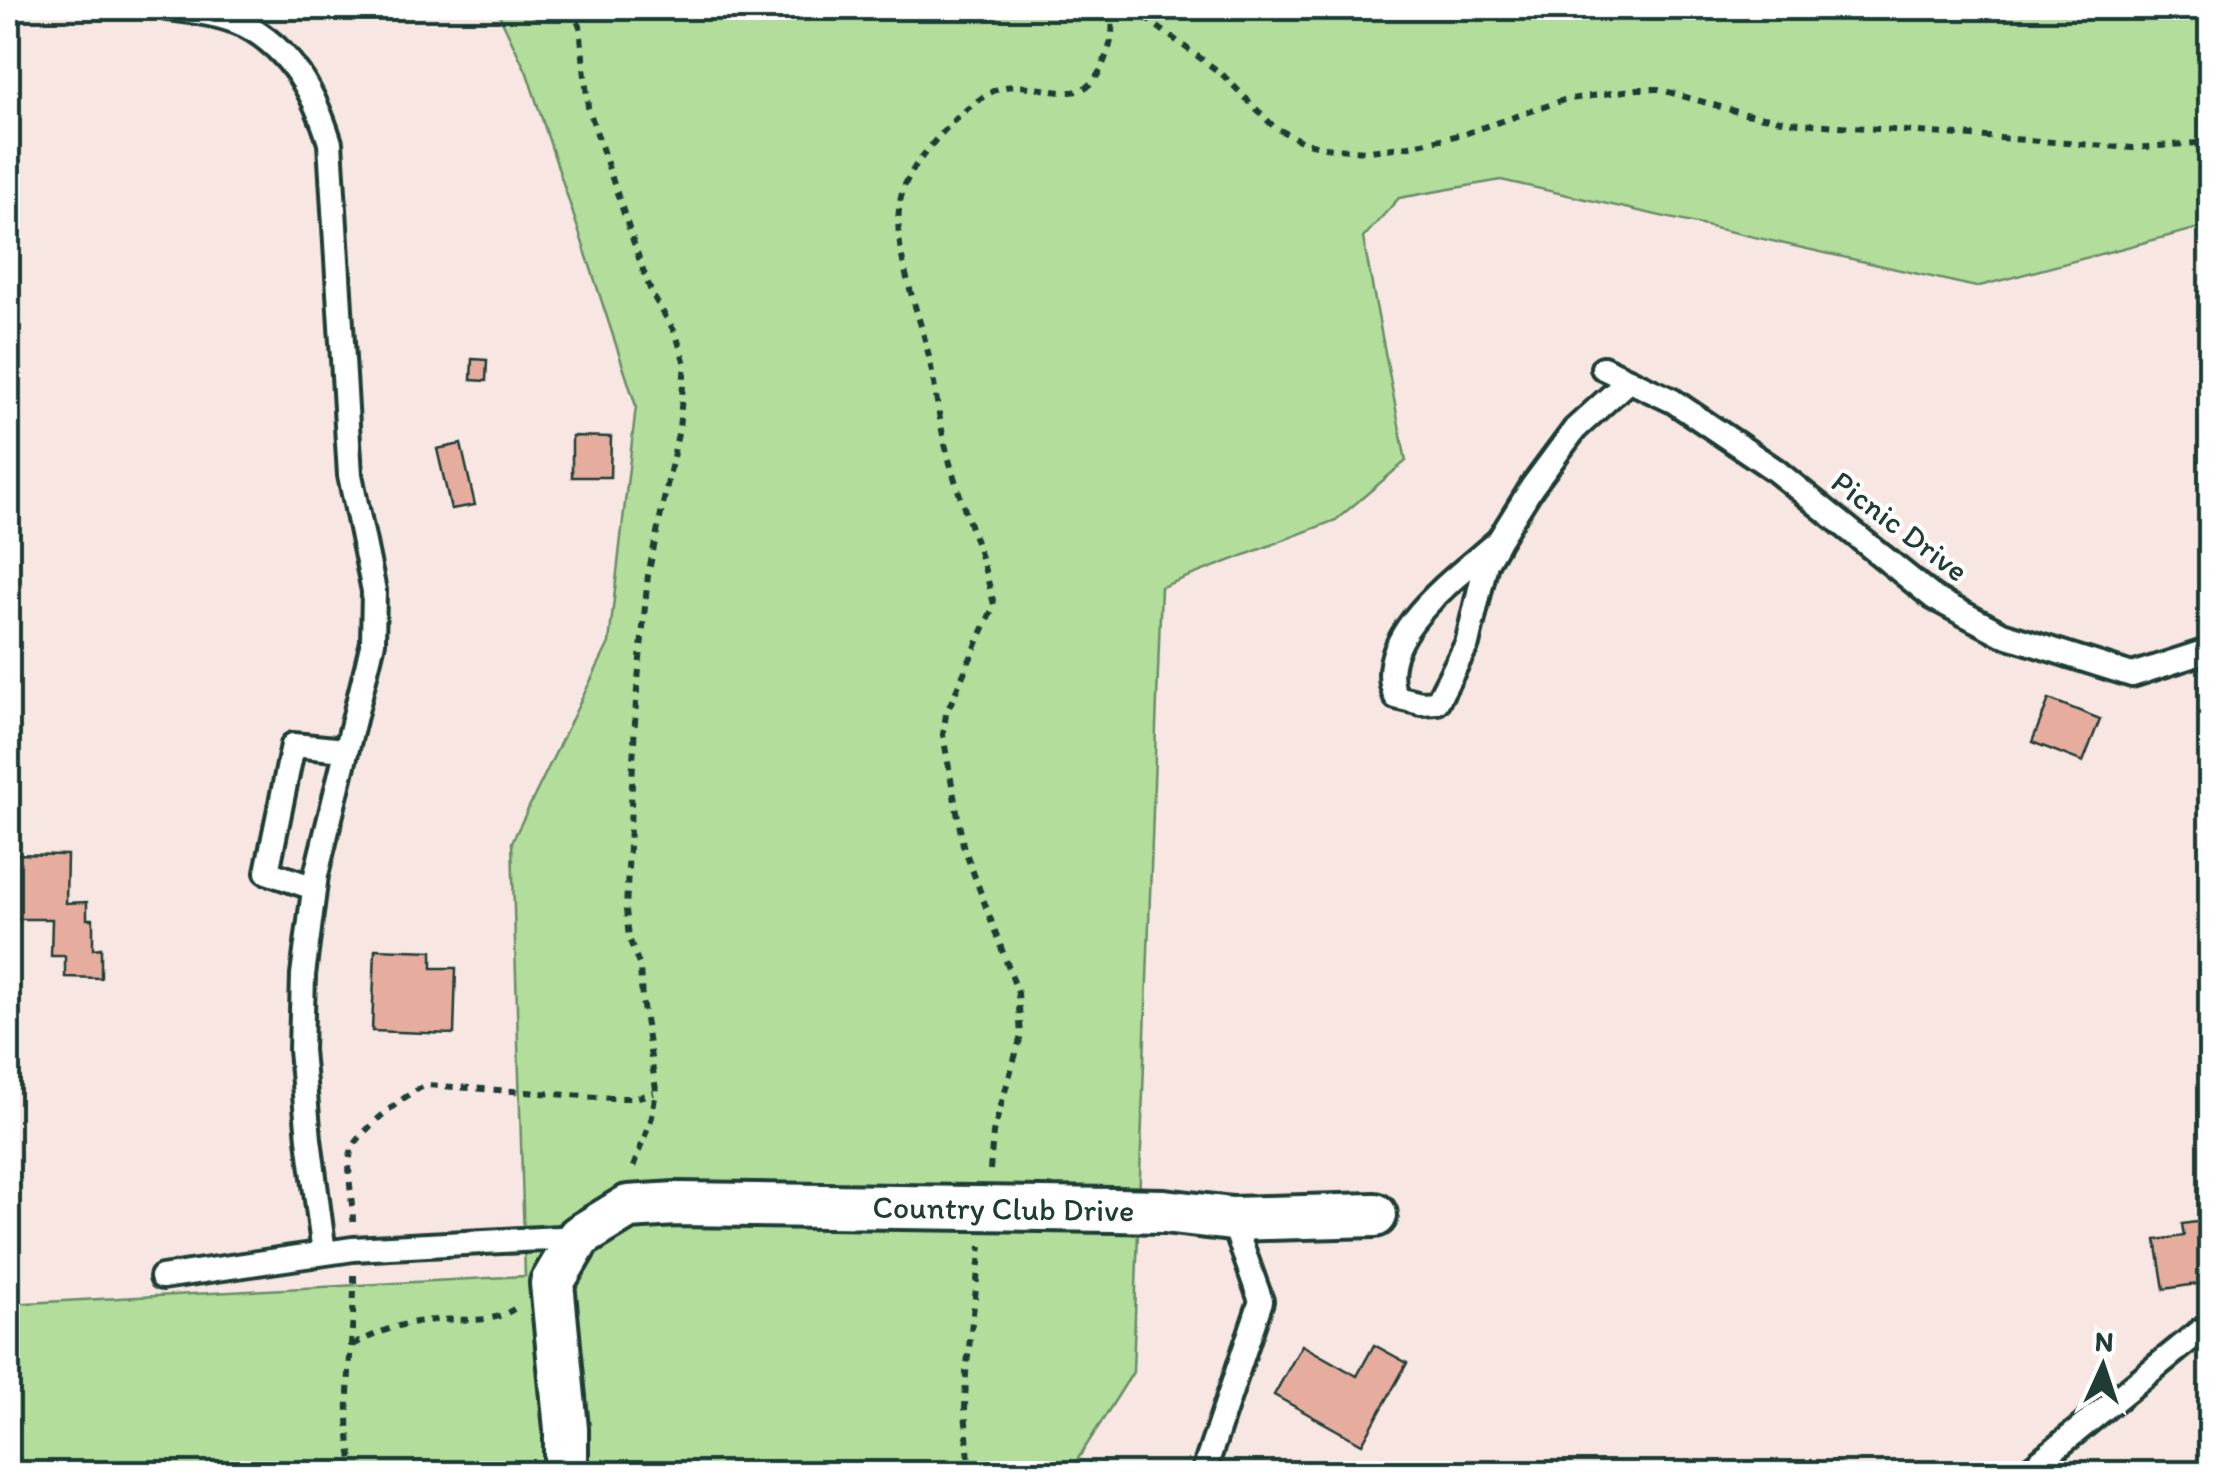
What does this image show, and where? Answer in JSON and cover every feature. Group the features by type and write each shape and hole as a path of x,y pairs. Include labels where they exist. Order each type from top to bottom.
{"street":[{"name":"Country Club Drive","path":"624,1209 676,1204 1164,1211 1232,1219 1375,1214"},
{"path":"566,1474 566,1428 552,1283 578,1237 624,1209"}],"lane":[{"path":"167,8 244,25 290,60 318,104 330,143 350,475 374,591 373,642 314,888 303,975 301,1050 324,1253"},
{"name":"Picnic Drive","path":"1603,368 1673,401 1746,450 1934,598 2002,634 2132,675 2210,650"},
{"path":"1500,540 1424,607 1393,654 1388,680 1396,697 1437,702 1466,644 1486,564 1500,540 1574,429 1628,380"},
{"path":"314,888 267,872 293,746 346,750"},
{"path":"1204,1474 1261,1301 1232,1219"},
{"path":"162,1277 353,1249 578,1237"},
{"path":"2024,1474 2210,1326"}],"path":[{"path":"569,8 580,26 588,106 652,294 676,334 685,364 679,430 648,575 626,877 628,938 640,967 655,1092 644,1142 620,1188 624,1209"},
{"path":"798,8 826,8"},
{"path":"970,1474 964,1410 966,1357 990,1190 993,1134 1017,1057 1020,1011 1012,971 963,845 943,735 946,714 994,605 944,443 926,340 905,265 900,208 903,188 919,163 972,102 1007,86 1062,93 1078,92 1093,82 1111,44 1110,8"},
{"path":"1132,8 1213,67 1274,127 1304,142 1349,152 1388,150 1445,138 1588,95 1658,89 1745,114 1799,123 2133,148 2210,142"},
{"path":"355,1474 346,1396 352,1345 352,1148 411,1092 426,1085 635,1098 655,1092"},
{"path":"352,1345 410,1323 498,1318 552,1283"}],"green space":[{"path":"496,8 2210,8 2210,225 1976,287 1501,180 1399,198 1363,238 1406,461 1336,520 1161,587 1133,1372 1069,1473 8,1474 8,1304 525,1276 512,842 609,643 636,406 527,73"}],"building":[{"path":"472,359 487,360 486,381 471,380"},
{"path":"572,436 611,437 610,477 572,477"},
{"path":"461,444 475,505 451,509 437,449"},
{"path":"2049,699 2100,719 2083,762 2032,742"},
{"path":"8,854 67,855 66,903 87,902 87,919 93,919 93,949 101,948 101,978 65,977 65,956 51,956 52,919 8,919"},
{"path":"375,949 432,951 432,968 456,968 454,1034 372,1031"},
{"path":"2210,1220 2210,1282 2164,1289 2156,1240 2184,1236 2182,1224"},
{"path":"1302,1345 1357,1376 1374,1345 1407,1363 1362,1444 1274,1395"}]}
